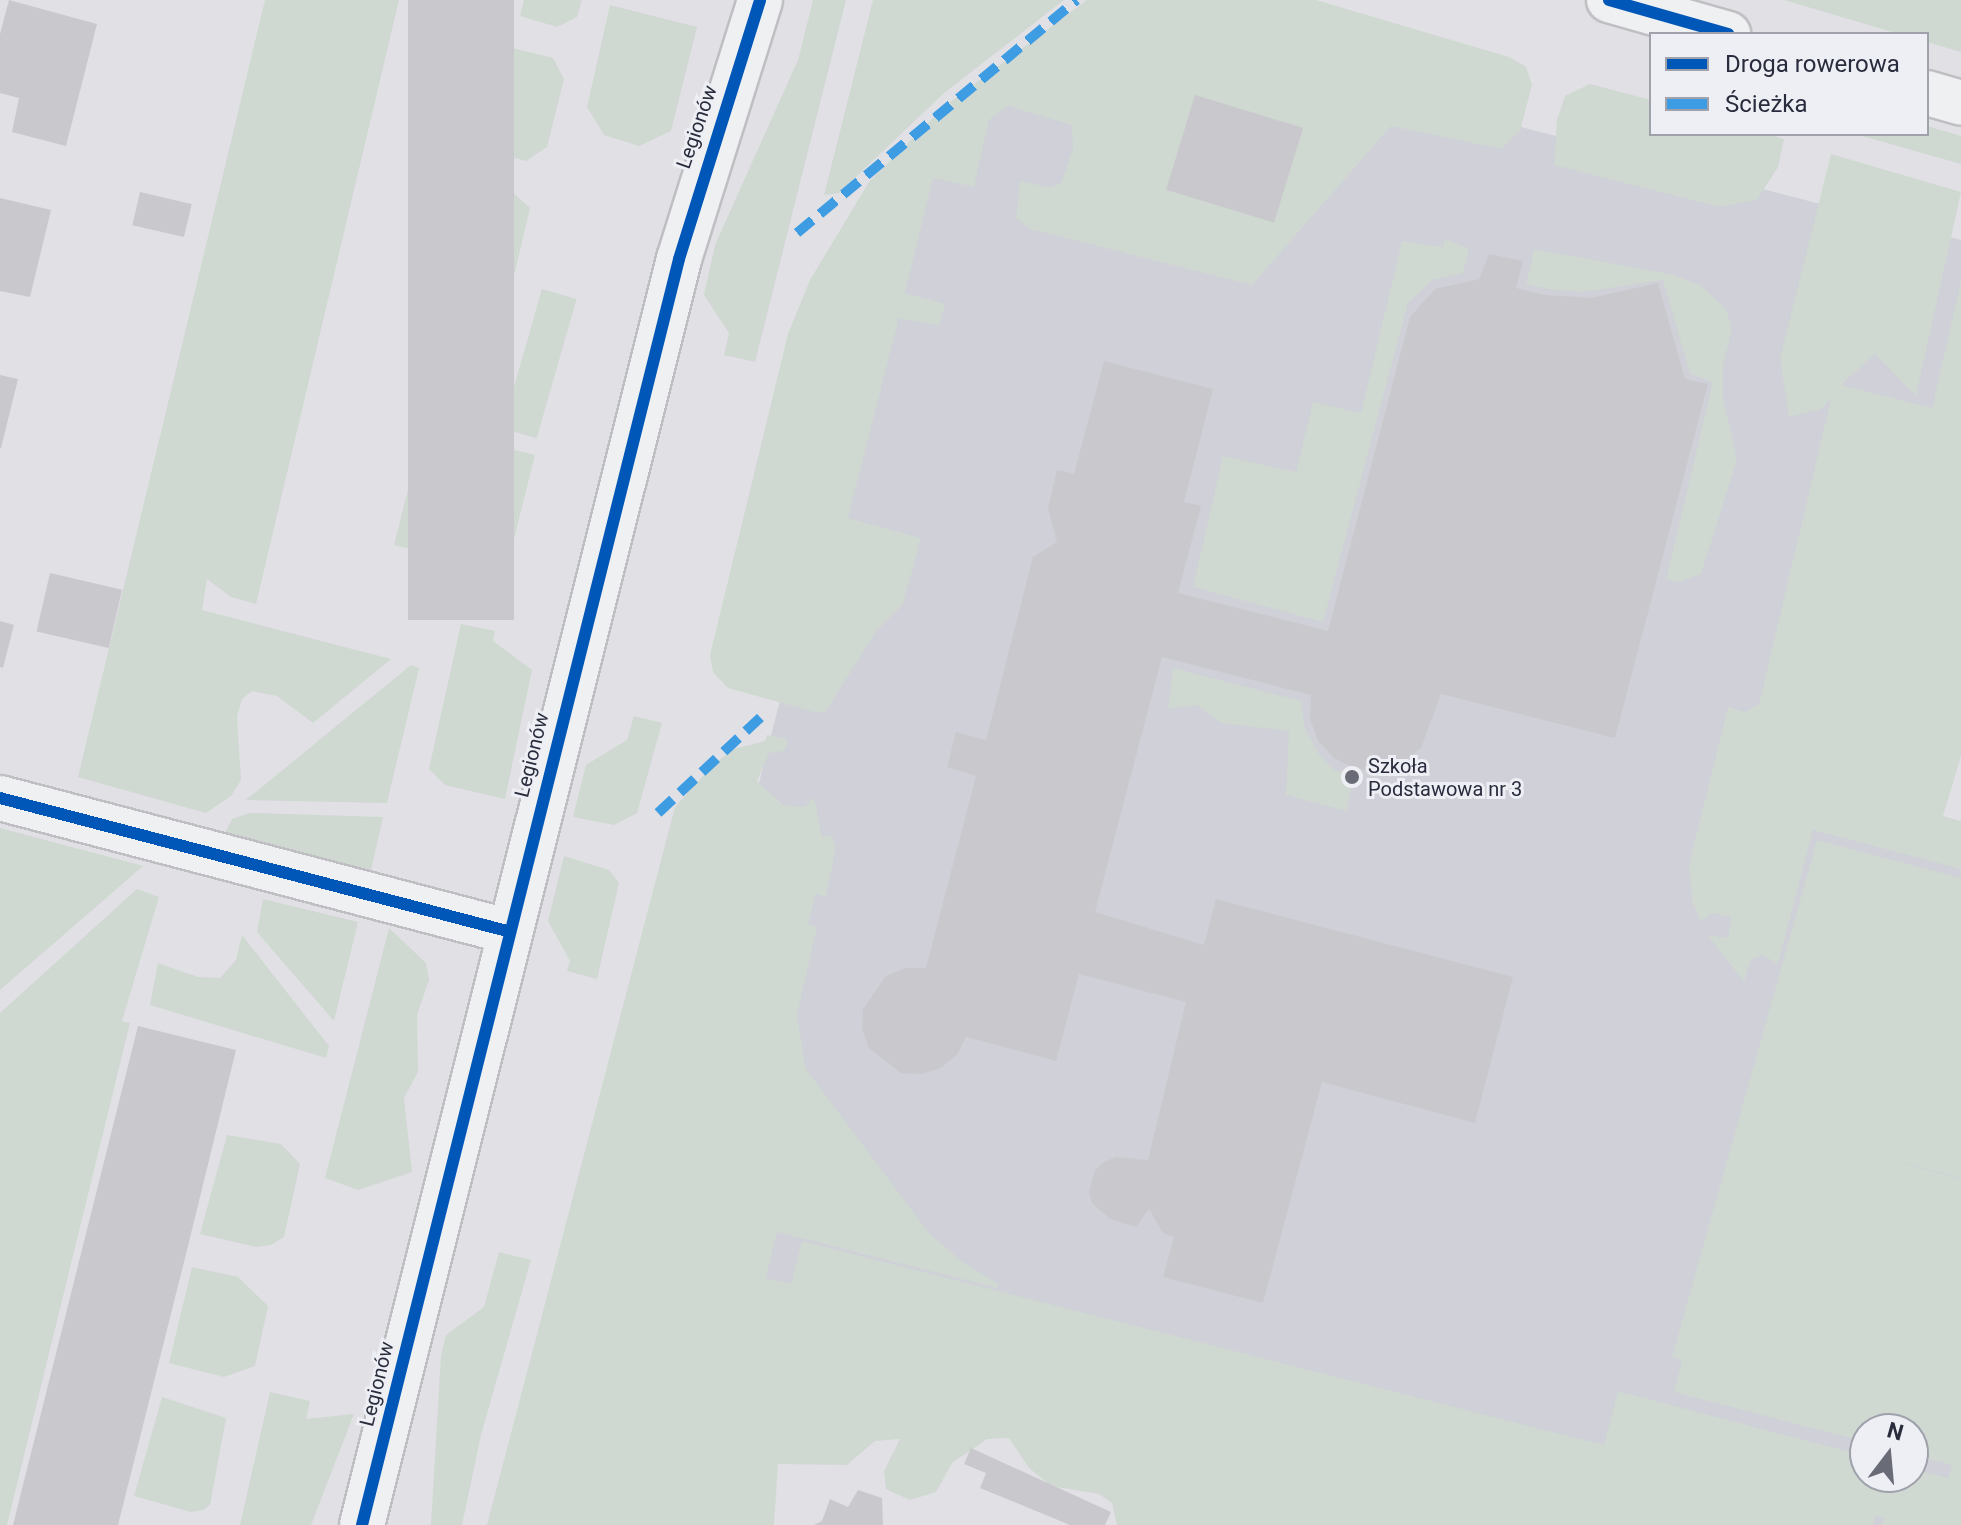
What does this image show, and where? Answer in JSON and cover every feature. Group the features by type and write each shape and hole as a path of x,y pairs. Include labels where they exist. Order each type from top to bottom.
{"street":[{"name":"Legionów","path":"362,1525 507,931 679,259 760,0"},
{"path":"1609,0 1721,32"},
{"path":"1929,94 1961,103"},
{"path":"0,798 507,931"}],"shaded area":[{"path":"265,0 399,0 256,604 231,597 207,579 202,610 391,659 313,723 277,696 252,691 242,699 237,716 241,780 231,796 206,813 78,777"},
{"path":"524,0 582,0 577,17 557,27 520,16"},
{"path":"813,0 846,0 755,362 724,355 729,333 704,295 715,245 798,60"},
{"path":"873,0 1064,0 944,93 839,193 824,195"},
{"path":"1087,0 1316,0 1509,57 1526,67 1532,85 1520,131 1501,149 1391,126 1252,285 1030,229 1016,218 1020,181 1048,187 1061,184 1073,148 1072,125 1008,106 989,120 974,187 933,178 905,293 945,304 939,326 899,318 848,518 921,538 903,604 877,630 826,711 818,713 728,688 713,672 710,655 788,334 810,280 869,182 945,106"},
{"path":"1784,0 1961,0 1961,52 1929,43 1929,32 1892,32"},
{"path":"610,5 697,27 671,131 639,146 604,135 587,107"},
{"path":"512,48 553,58 564,79 547,147 526,161 488,151"},
{"path":"1590,84 1649,99 1649,136 1774,136 1784,139 1778,167 1757,200 1720,207 1554,165 1557,120 1565,96"},
{"name":"Szkoła Podstawowa nr 3","path":"1009,92 1401,96 1961,240 1961,711 1928,834 1961,864 1961,1525 1633,1525 636,1264 920,153"},
{"path":"1929,127 1961,136 1961,164 1862,136 1929,136"},
{"path":"1831,154 1961,192 1916,396 1875,354 1841,385 1932,408 1961,281 1961,756 1943,816 1961,821 1961,869 1813,830 1778,964 1763,955 1751,959 1744,982 1708,935 1728,938 1731,917 1712,913 1701,922 1692,900 1689,865 1728,707 1745,712 1759,704 1831,399 1821,409 1789,417 1780,358"},
{"path":"481,185 513,193 530,208 512,284 492,292 456,283"},
{"path":"1445,239 1469,248 1463,273 1432,280 1408,303 1323,622 1193,587 1223,456 1296,472 1313,402 1361,413 1402,241 1443,247"},
{"path":"1534,249 1670,274 1700,285 1726,309 1732,329 1723,365 1723,397 1737,460 1701,574 1679,582 1666,579 1713,382 1690,374 1663,280 1583,292 1526,284"},
{"path":"542,289 577,299 537,438 502,428"},
{"path":"452,312 485,320 503,339 481,414 460,424 426,416"},
{"path":"419,446 458,455 469,467 453,540 434,555 394,545"},
{"path":"499,446 535,455 494,618 458,609"},
{"path":"461,624 495,631 493,641 532,670 505,799 445,785 429,769"},
{"path":"411,665 419,668 387,803 246,800"},
{"path":"1173,668 1301,701 1305,728 1318,753 1333,769 1354,776 1346,811 1286,795 1289,731 1221,723 1197,705 1168,709"},
{"path":"634,716 662,723 637,813 614,825 573,817 586,765 627,740"},
{"path":"767,735 787,739 787,745 784,751 769,753 757,781 783,805 805,807 814,797 822,837 832,835 836,847 826,897 816,894 808,923 817,928 797,1015 806,1069 929,1233 961,1261 999,1284 997,1288 777,1232 766,1278 791,1284 802,1241 1604,1445 1618,1391 1849,1452 1849,1493 1929,1493 1929,1473 1948,1478 1952,1465 1929,1459 1929,1413 1849,1413 1849,1438 1674,1392 1682,1360 1672,1357 1817,840 1961,878 1961,1178 1835,1145 1961,1179 1961,1525 1882,1525 1884,1518 1875,1516 1873,1525 1117,1525 1112,1503 1099,1494 1051,1486 1029,1468 1009,1438 987,1439 952,1463 936,1492 910,1500 886,1489 884,1471 900,1439 875,1441 847,1465 778,1464 774,1525 487,1525 675,807 714,764 734,749 765,741"},
{"path":"250,813 383,817 371,870 224,835 232,819"},
{"path":"0,828 143,866 0,990"},
{"path":"564,856 609,870 619,883 597,979 567,971 570,961 548,921"},
{"path":"137,889 159,897 122,1021 130,1023 7,1525 0,1525 0,1013"},
{"path":"263,899 358,922 334,1021 257,932"},
{"path":"389,928 426,963 429,980 417,1015 418,1072 404,1098 412,1172 358,1190 325,1178"},
{"path":"242,935 329,1046 326,1058 150,1005 158,963 198,977 220,978 236,960"},
{"path":"227,1135 281,1144 300,1164 284,1237 271,1245 256,1247 200,1234"},
{"path":"499,1252 531,1260 481,1435 462,1525 431,1525 441,1355 446,1335 484,1307"},
{"path":"192,1267 238,1277 268,1306 255,1366 224,1377 169,1363"},
{"path":"270,1392 310,1401 306,1419 354,1414 311,1525 240,1525"},
{"path":"162,1397 226,1418 210,1505 203,1510 191,1512 134,1496"}],"building":[{"path":"9,0 97,24 66,146 12,132 19,98 0,93 0,34"},
{"path":"408,0 514,0 514,620 408,620"},
{"path":"1195,95 1303,128 1274,223 1166,190"},
{"path":"140,192 192,204 184,237 132,225"},
{"path":"0,198 51,210 30,297 0,291"},
{"path":"1489,254 1523,261 1516,288 1545,295 1591,298 1658,283 1685,379 1708,384 1615,738 1441,694 1421,748 1403,762 1380,770 1356,769 1334,758 1318,741 1310,719 1311,695 1162,657 1095,912 1204,945 1216,899 1513,977 1475,1123 1322,1082 1263,1303 1163,1277 1174,1237 1163,1233 1149,1209 1136,1227 1110,1219 1092,1203 1089,1192 1095,1170 1104,1162 1116,1157 1148,1160 1186,1002 1079,974 1056,1061 966,1037 957,1055 941,1068 921,1074 901,1073 869,1048 862,1029 863,1009 886,976 905,968 926,968 976,776 947,767 956,732 986,740 1033,557 1057,542 1048,508 1057,470 1074,474 1104,361 1213,389 1184,502 1201,506 1178,593 1328,631 1410,317 1435,289 1479,279"},
{"path":"0,375 18,379 1,448 0,448"},
{"path":"50,573 122,590 109,648 37,631"},
{"path":"0,621 14,625 3,668 0,667"},
{"path":"138,1026 236,1050 188,1246 118,1525 13,1525"},
{"path":"971,1448 1111,1512 1105,1525 1070,1525 980,1488 986,1473 964,1464"},
{"path":"858,1490 882,1498 883,1525 814,1525 822,1521 830,1499 848,1507"}],"marked path":[{"path":"797,233 1077,0"},
{"path":"658,813 761,717"}],"cycle path":[{"path":"362,1525 679,259 760,0"},
{"path":"1609,0 1721,32"},
{"path":"0,798 507,931"}],"place":[{"name":"Szkoła Podstawowa nr 3","path":"1352,777"}]}
